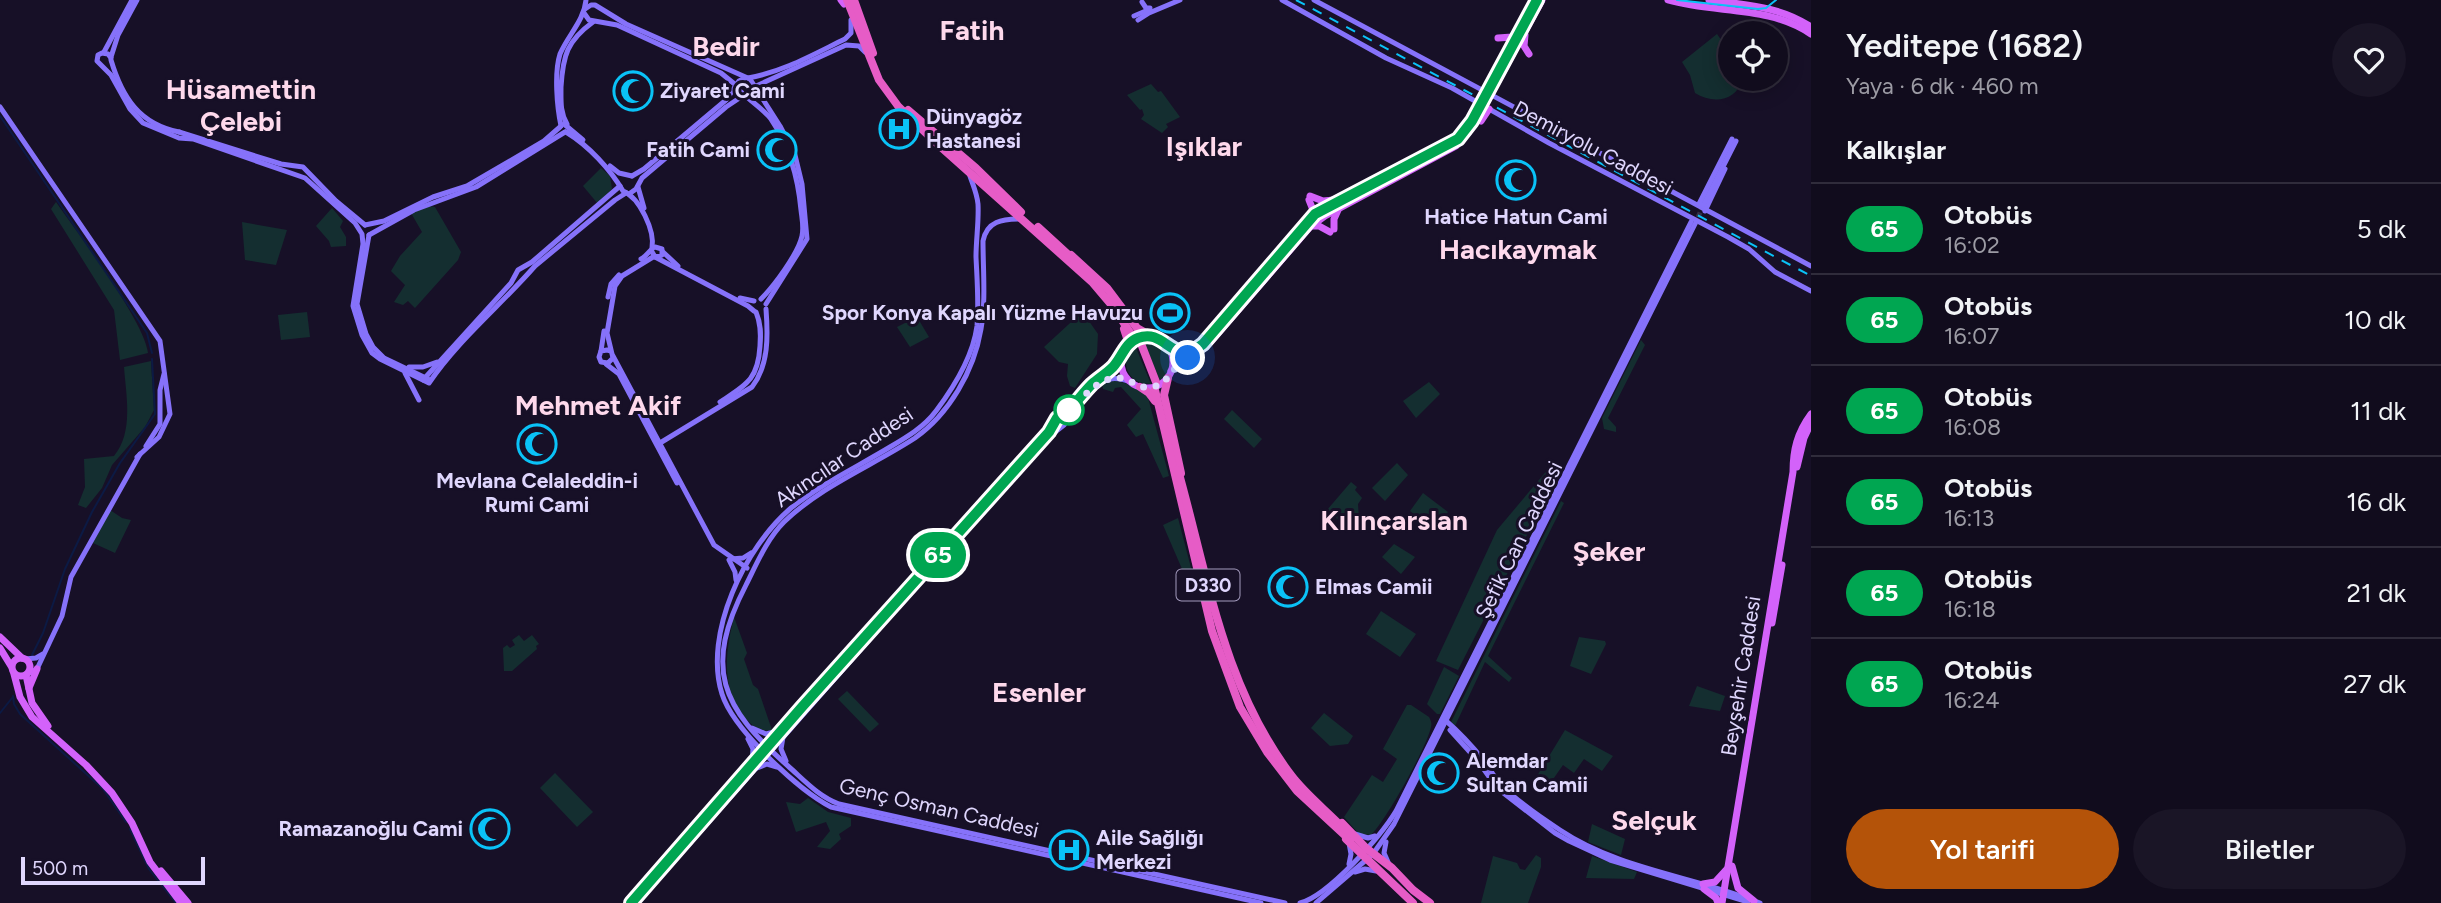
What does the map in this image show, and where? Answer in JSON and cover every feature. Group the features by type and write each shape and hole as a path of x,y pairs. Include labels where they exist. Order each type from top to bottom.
{"highway":[{"path":"846,1 872,57"},
{"path":"846,1 872,57"},
{"name":"D330","path":"872,57 879,80 906,115 1060,251"},
{"name":"D330","path":"872,57 908,110 976,168 1111,298 1136,339 1155,386 1212,631 1227,677 1248,722 1280,776 1295,793 1351,838"},
{"path":"1060,251 1099,280 1137,328 1151,336"},
{"path":"1060,251 1120,322 1126,334 1124,351"},
{"path":"1170,374 1164,396 1181,492"},
{"path":"1136,385 1149,393 1154,401 1181,492"},
{"name":"D330","path":"1181,492 1231,666 1255,718 1288,769 1351,838"},
{"path":"1351,838 1368,859 1430,903"},
{"path":"1385,869 1415,903"},
{"path":"1385,869 1423,903"}],"main road":[{"path":"134,0 104,52 98,55 97,59 143,123 305,178 366,230"},
{"path":"103,66 111,59 118,35 134,0"},
{"path":"586,0 586,19 617,25 722,73 761,107 784,142 797,175 802,238 796,251 752,305 761,331 759,362 753,377 744,386 658,442"},
{"path":"1174,0 1139,17 1180,0"},
{"name":"Demiryolu Caddesi","path":"1282,0 1386,58 1452,88 1484,108 1738,243 1775,272 1811,291"},
{"name":"Demiryolu Caddesi","path":"1314,0 1811,266"},
{"path":"1490,91 1540,0"},
{"path":"1668,0 1746,11 1788,21 1811,34"},
{"path":"1709,0 1776,10 1811,27"},
{"path":"1142,2 1146,8 1153,8"},
{"path":"591,5 597,5 626,24 752,81 780,126 794,155 802,184 808,229 804,247 761,313 653,253 652,234 638,205 603,164 565,128 557,107 559,57 591,5"},
{"path":"597,5 601,15 578,33 562,61 561,109 565,128 614,170 629,176 638,185 638,195 662,250 675,264 727,293 757,300 766,306"},
{"path":"427,380 535,266 615,200 635,192 638,185 716,115 752,93 754,87 847,42 855,21"},
{"path":"1498,38 1512,37 1525,26"},
{"path":"1525,26 1523,44 1529,54"},
{"path":"427,380 440,360 519,271 598,207 620,185 622,179 644,169 696,125 739,81 764,75 847,42 859,46 872,57"},
{"path":"104,52 111,59 118,79 137,112 152,123 181,135"},
{"path":"0,107 157,336 165,367 160,390 160,424 138,457 71,577 62,616 37,668 29,693"},
{"path":"1310,223 1444,152 1465,137 1484,108"},
{"path":"637,903 784,730 1096,385 1105,379 1118,378 1136,385 1157,386 1183,356 1206,347 1323,208 1455,142 1484,108"},
{"path":"366,230 475,187 558,138 565,128"},
{"path":"366,230 433,197 467,186 565,128"},
{"path":"558,138 573,137"},
{"path":"1701,207 1734,140"},
{"path":"1701,207 1729,160 1728,150"},
{"name":"Akıncılar Caddesi","path":"767,751 742,724 722,693 717,668 722,631 735,587 750,558 776,523 802,500 912,433 934,414 960,373 975,334 977,315 978,203 969,172"},
{"path":"1310,223 1312,210 1309,198 1323,201 1345,199"},
{"path":"1310,223 1332,231 1334,217 1339,208"},
{"path":"977,225 984,220 987,229 1000,220 1021,219"},
{"name":"Şefik Can Caddesi","path":"1368,859 1445,721 1693,223"},
{"name":"Akıncılar Caddesi","path":"742,724 728,697 723,673 724,645 729,623 757,562 773,534 794,513 825,491 915,439 938,419 963,381 982,326 983,241 987,229"},
{"path":"366,230 354,296 354,313 362,335 372,353 427,380"},
{"path":"653,253 660,256 662,250"},
{"path":"653,253 621,273 611,284 599,360 619,374 658,442"},
{"path":"653,253 622,276 615,286 607,333 612,353 703,533 716,550 752,573"},
{"path":"519,271 519,279 526,278"},
{"path":"658,442 752,387 761,375 765,360 766,306"},
{"path":"1061,422 1093,383 1111,369 1136,339 1151,336 1183,356"},
{"path":"1167,346 1173,359 1170,374"},
{"path":"601,351 607,349 612,353"},
{"path":"1124,351 1123,372 1136,385"},
{"path":"606,364 612,360 612,353"},
{"path":"404,370 423,367 440,360"},
{"path":"404,370 419,400"},
{"path":"1797,452 1801,430 1811,414"},
{"name":"Beyşehir Caddesi","path":"1724,897 1793,472 1797,452 1811,423"},
{"path":"730,560 743,558 756,549"},
{"path":"750,558 752,564 757,562"},
{"path":"730,560 735,572 735,587"},
{"path":"738,580 743,579 746,585"},
{"path":"0,637 24,658 30,667 27,674 29,693 44,723 122,798 137,821 153,859 188,903"},
{"path":"1,649 9,653 11,647"},
{"path":"1,649 13,670 24,706 86,765 121,804 150,862 181,903"},
{"path":"13,670 14,660 39,658 45,652"},
{"path":"13,670 20,677 37,668"},
{"path":"18,689 23,684 29,693"},
{"path":"1445,721 1484,761 1500,783 1559,829 1600,852 1704,886 1724,897"},
{"path":"742,724 766,734 784,730"},
{"path":"742,724 753,749 752,769"},
{"path":"784,730 781,749 792,769"},
{"name":"Genç Osman Caddesi","path":"767,751 816,798 842,811 1261,903"},
{"name":"Genç Osman Caddesi","path":"767,751 822,796 839,804 1286,903"},
{"path":"631,903 752,769 767,764 782,768"},
{"path":"1384,834 1385,869 1350,870 1351,838 1384,834"},
{"name":"Şefik Can Caddesi","path":"1361,853 1384,834"},
{"path":"1316,903 1350,870 1361,853"},
{"path":"1300,903 1323,892 1368,859"},
{"path":"1704,886 1715,882 1730,866 1738,888 1755,902"},
{"path":"1704,886 1716,898 1755,902"}],"green space":[{"path":"1717,34 1718,91 1736,91 1723,99 1709,99 1695,93 1690,75 1682,62"},
{"path":"1151,84 1158,92 1161,91 1180,117 1166,124 1168,127 1162,133 1141,119 1144,115 1142,109 1127,95"},
{"path":"601,168 610,176 612,189 598,204 583,186"},
{"path":"56,202 123,300 144,339 148,353 120,360 114,310 51,209"},
{"path":"429,206 435,207 461,252 458,260 415,308 408,301 403,305 394,302 405,285 391,271 400,256 422,232 411,213"},
{"path":"332,208 343,221 340,227 346,237 346,246 331,247 316,226"},
{"path":"242,222 287,230 276,265 245,260"},
{"path":"307,312 310,337 281,340 278,315"},
{"path":"1081,313 1098,334 1097,354 1075,388 1070,386 1067,376 1068,364 1059,362 1044,347"},
{"path":"917,317 929,337 910,347 897,327"},
{"path":"1143,339 1161,344 1170,356 1170,369 1167,376 1160,381"},
{"path":"1641,340 1645,345 1608,418 1616,427 1616,432 1604,429 1602,418"},
{"path":"1134,343 1151,384 1135,380 1128,372 1126,355"},
{"path":"151,361 154,410 145,427 112,465 102,488 86,508 78,505 85,487 84,459 114,456 124,436 127,401 124,367"},
{"path":"1113,380 1147,394 1169,476 1163,478 1143,434 1136,437 1127,425 1141,409 1121,387 1115,388 1113,392 1103,389 1102,384"},
{"path":"1429,382 1440,394 1416,418 1403,401"},
{"path":"1232,410 1262,439 1254,448 1224,419"},
{"path":"1397,463 1408,475 1385,501 1372,488"},
{"path":"1549,468 1558,474 1458,670 1436,661 1497,530"},
{"path":"1351,482 1357,487 1355,490 1362,498 1358,504 1359,519 1348,528 1327,510"},
{"path":"1423,493 1448,512 1434,530 1410,511"},
{"path":"1561,501 1564,503 1488,656 1512,678 1509,682 1485,662 1455,726 1451,722"},
{"path":"110,510 131,520 115,553 93,543"},
{"path":"1178,518 1196,587 1192,592 1163,525"},
{"path":"1394,544 1415,557 1401,574 1382,557"},
{"path":"1381,611 1416,634 1400,657 1366,634"},
{"path":"734,617 747,653 744,659 772,730 762,730 751,723 739,710 733,698 727,658"},
{"path":"519,635 524,641 532,635 539,644 537,649 512,671 504,671 503,648 515,645 512,640"},
{"path":"1579,637 1605,641 1606,644 1591,674 1570,666"},
{"path":"1444,667 1459,676 1440,714 1437,714 1427,704"},
{"path":"1697,686 1725,696 1720,711 1689,706"},
{"path":"847,691 879,724 870,732 838,699"},
{"path":"1407,705 1429,717 1431,724 1428,737 1386,815 1371,835 1359,834 1344,817 1372,775 1383,782 1397,759 1383,749"},
{"path":"1324,713 1353,736 1348,744 1330,746 1311,728"},
{"path":"1565,730 1613,756 1602,771 1584,759 1574,773 1563,765 1549,785 1537,776"},
{"path":"555,773 593,812 577,827 540,788"},
{"path":"808,798 828,812 851,818 851,826 839,834 841,839 830,849 817,847 830,831 826,822 796,832 786,802 800,804"},
{"path":"1592,824 1625,839 1621,855 1588,842"},
{"path":"1536,855 1541,858 1541,867 1528,903 1481,903 1493,856 1517,863 1520,869 1525,870"},
{"path":"1592,856 1637,872 1634,879 1586,878"}],"waterway":[{"path":"0,116 147,333 152,353"},
{"path":"32,655 43,633 65,569 92,512 120,463 155,414 152,359"},
{"path":"13,696 20,714 103,789 126,822"},
{"path":"0,713 12,698"},
{"path":"130,829 149,869 176,903"}],"tunnel":[{"path":"1480,106 1488,90"},
{"path":"1695,224 1703,206"}],"tram line":[{"path":"1677,0 1758,9 1766,8 1776,0"}],"railway":[{"path":"1296,0 1811,276"}],"bus line":[{"name":"65","path":"631,903 802,707 1049,432 1057,418 1062,417 1093,383 1118,362 1130,343 1140,337 1151,336 1177,352 1195,350 1315,214 1458,139 1472,121 1537,0"}],"place":[{"name":"Ziyaret Cami","path":"633,91"},
{"name":"Dünyagöz Hastanesi","path":"899,129"},
{"name":"Fatih Cami","path":"777,150"},
{"name":"Hatice Hatun Cami","path":"1516,180"},
{"name":"Spor Konya Kapalı Yüzme Havuzu","path":"1170,313"},
{"name":"Mevlana Celaleddin-i Rumi Cami","path":"537,444"},
{"name":"Elmas Camii","path":"1288,587"},
{"name":"Alemdar Sultan Camii","path":"1439,773"},
{"name":"Ramazanoğlu Cami","path":"490,829"},
{"name":"Aile Sağlığı Merkezi","path":"1069,850"}],"district":[{"name":"Fatih","path":"972,30"},
{"name":"Bedir","path":"726,46"},
{"name":"Hüsamettin Çelebi","path":"241,105"},
{"name":"Işıklar","path":"1204,146"},
{"name":"Hacıkaymak","path":"1518,249"},
{"name":"Mehmet Akif","path":"598,405"},
{"name":"Kılınçarslan","path":"1394,520"},
{"name":"Şeker","path":"1609,551"},
{"name":"Esenler","path":"1039,692"},
{"name":"Selçuk","path":"1654,820"}],"route":[{"path":"1069,410 1062,417 1066,421 1096,385 1105,379 1118,378 1137,386 1154,387 1164,382 1178,364 1188,358"}]}
